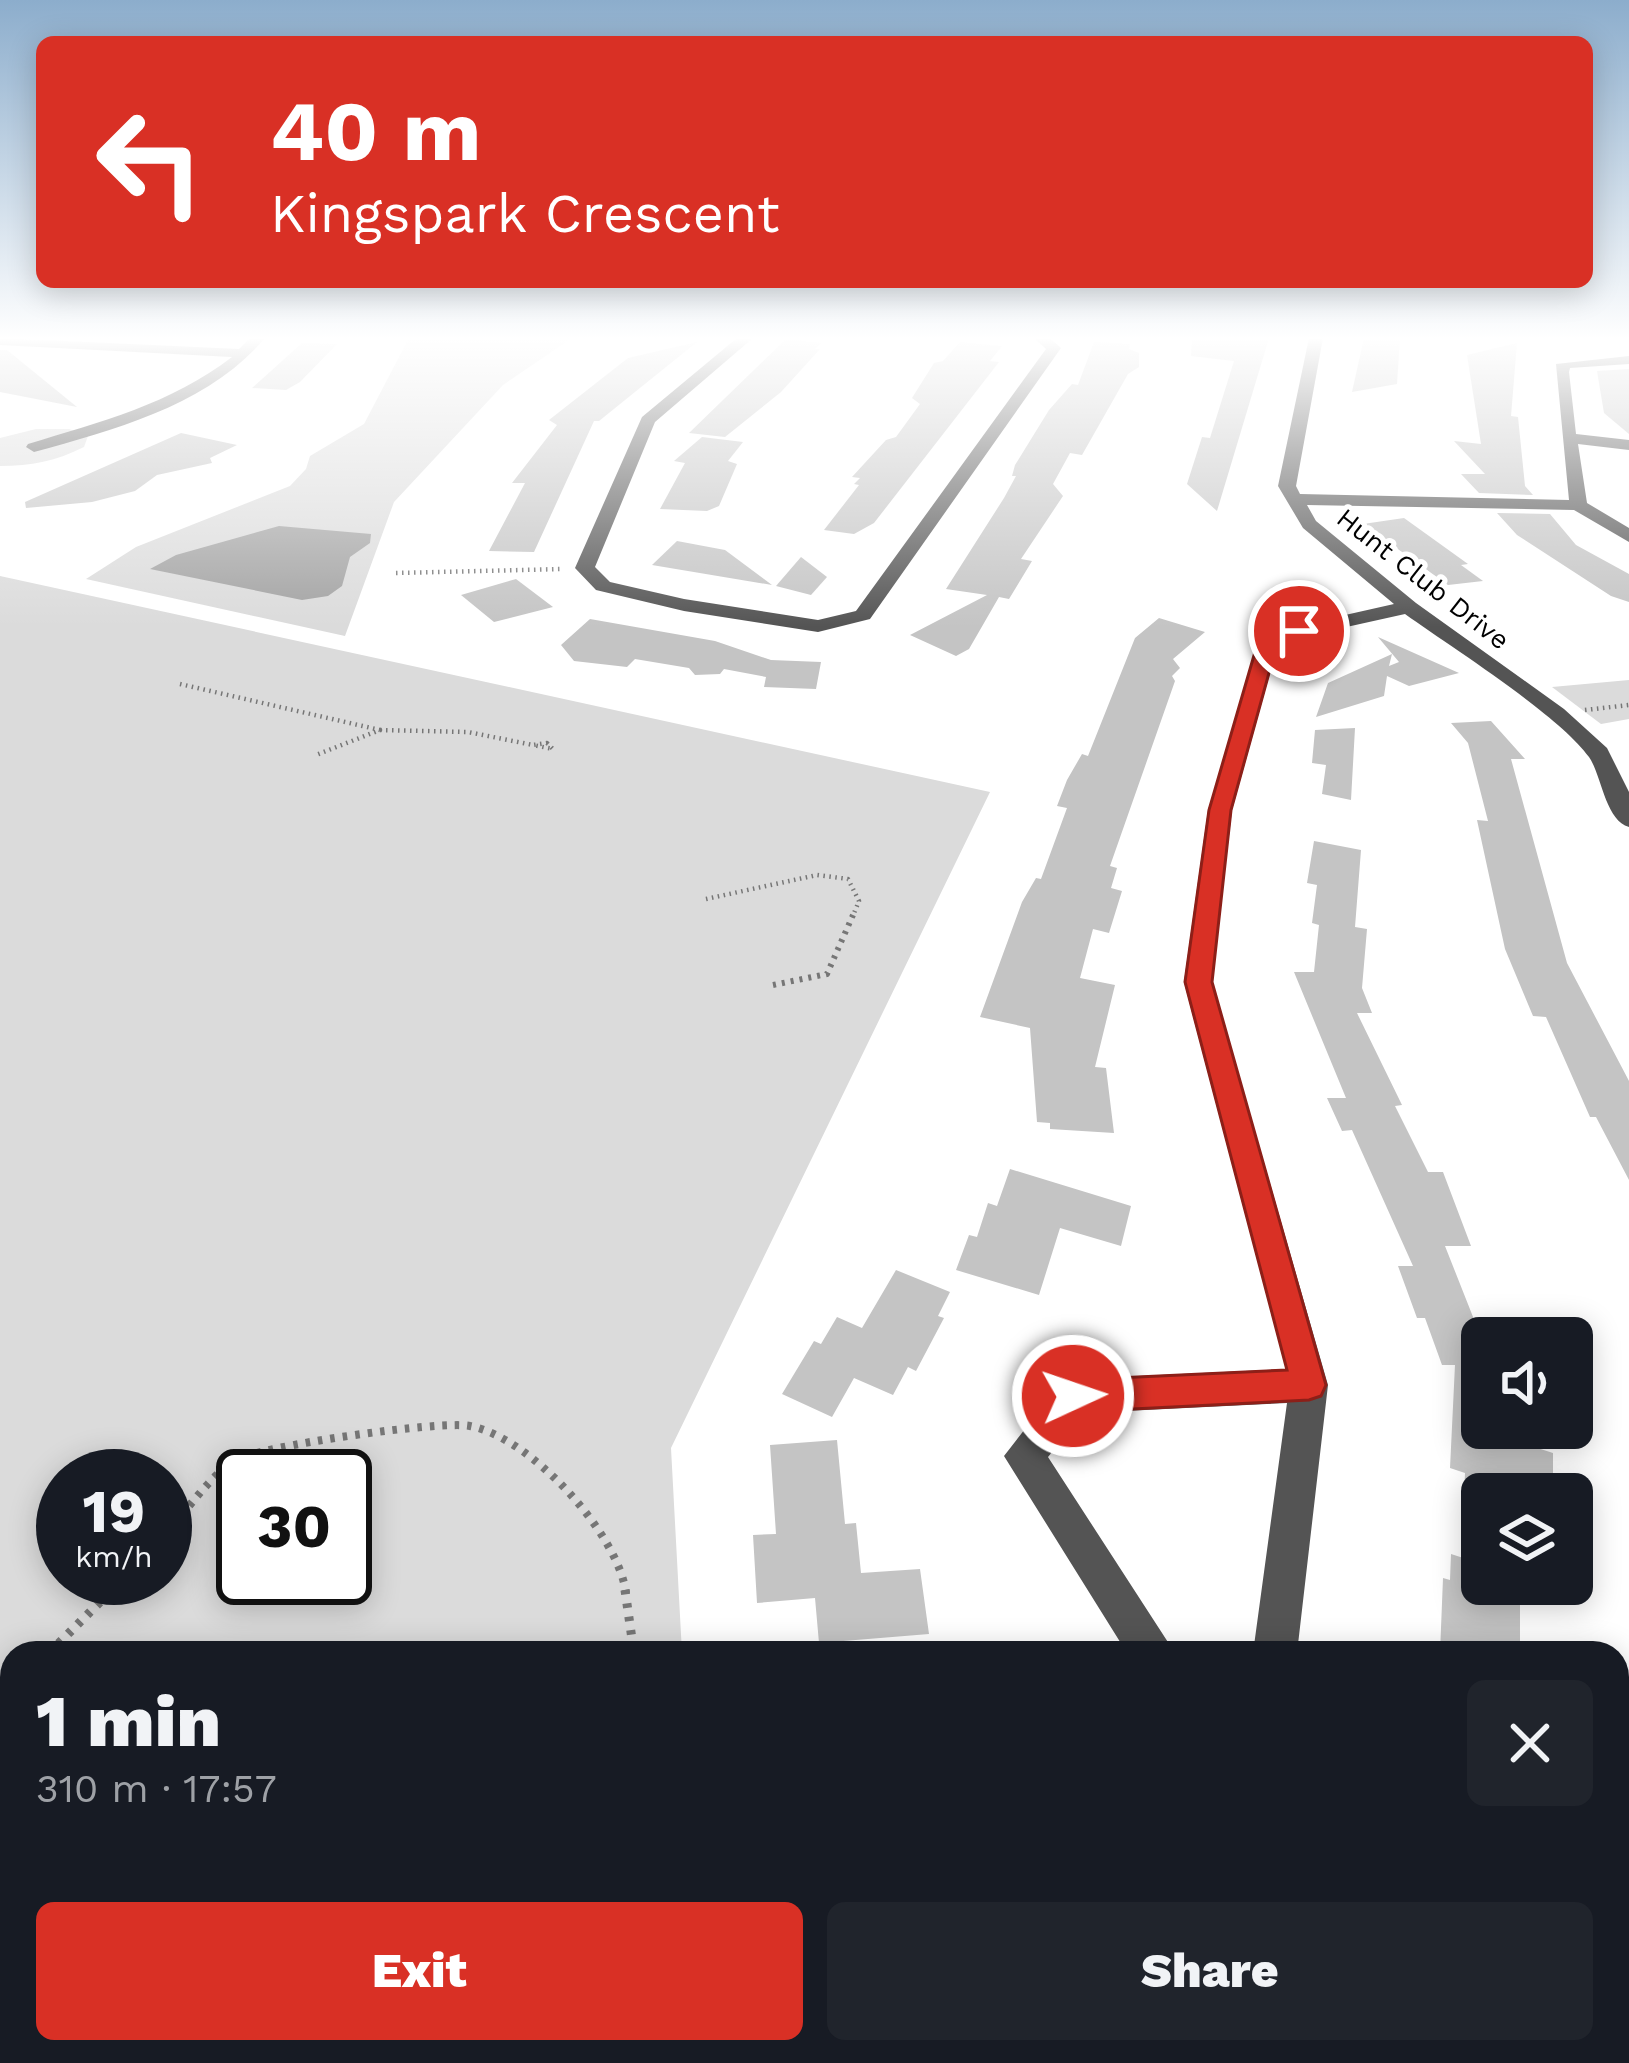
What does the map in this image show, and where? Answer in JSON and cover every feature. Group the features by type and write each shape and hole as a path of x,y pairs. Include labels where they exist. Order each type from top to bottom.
{"street":[{"path":"34,447 74,434"},
{"path":"642,434 585,568 603,586 684,605 818,626 863,615 992,434"},
{"path":"1297,434 1287,486 1291,499 1578,505 1629,536"},
{"path":"1571,434 1578,505"},
{"path":"1572,438 1629,445"},
{"name":"Hunt Club Drive","path":"1291,499 1309,524 1409,607 1556,714 1599,753 1629,819"},
{"path":"1277,1641 1309,1385 1198,982 1220,810 1265,652 1299,631 1409,607"},
{"path":"1146,1641 1024,1456 1073,1396 1309,1385"}],"path":[{"path":"396,572 585,568"},
{"path":"180,684 380,730 446,730 532,745"},
{"path":"316,755 380,730"},
{"path":"706,899 818,874 848,879 860,901 826,974 773,985"},
{"path":"192,1505 235,1460 304,1441 468,1425 522,1448 582,1509 623,1571 632,1641"},
{"path":"61,1641 96,1605"}],"shaded area":[{"path":"347,434 457,434 394,502 345,636 86,579 136,547 290,486 306,469 310,456"},
{"path":"88,436 84,447 63,456 0,466 0,438"},
{"path":"279,526 371,534 370,543 350,557 342,586 328,596 302,600 150,569 176,555"},
{"path":"0,576 990,792 671,1448 681,1641 0,1641"},
{"path":"1629,680 1629,719 1601,724 1552,687"}],"building":[{"path":"178,434 237,445 210,458 212,463 157,475 135,491 92,502 26,508 25,502"},
{"path":"550,434 588,434 534,552 489,551 525,483 512,483"},
{"path":"943,434 874,523 854,534 824,530 859,485 854,484 860,478 852,477 886,440"},
{"path":"1034,434 1094,434 1082,455 1070,453 1053,484 1063,496 1021,559 1032,561 1009,599 999,597 969,649 956,656 910,635 987,595 946,589 1004,498 1016,476 1012,476"},
{"path":"1240,434 1217,511 1187,484 1202,437"},
{"path":"1479,434 1520,434 1525,486 1533,495 1479,493 1461,474 1485,474 1454,441 1481,444"},
{"path":"702,437 743,442 728,461 737,464 719,506 707,511 660,509 685,463 674,461"},
{"path":"1497,513 1550,514 1576,545 1629,574 1629,602 1611,596 1517,535"},
{"path":"1404,518 1468,564 1461,565 1483,581 1448,585 1363,524"},
{"path":"677,541 725,550 772,585 652,565"},
{"path":"801,557 827,577 811,595 776,586"},
{"path":"516,579 553,607 494,622 461,595"},
{"path":"1159,618 1205,632 1173,659 1180,668 1172,676 1175,681 1110,866 1117,868 1111,888 1122,891 1109,933 1093,929 1080,978 1115,985 1095,1067 1106,1068 1114,1133 1050,1129 1050,1123 1037,1122 1030,1028 980,1017 1022,902 1036,878 1041,879 1067,808 1057,806 1067,780 1082,754 1088,756 1135,638"},
{"path":"590,619 715,641 771,660 821,662 816,689 764,687 766,677 724,669 720,674 695,675 689,668 635,659 627,667 574,661 561,645"},
{"path":"1378,637 1459,673 1409,686 1387,676 1384,696 1316,717 1328,683 1392,654 1389,666 1399,662"},
{"path":"1491,721 1525,759 1511,759 1567,963 1629,1081 1629,1180 1596,1117 1590,1117 1546,1017 1533,1016 1505,949 1477,820 1488,821 1468,743 1451,723"},
{"path":"1355,728 1351,800 1322,794 1326,765 1312,763 1315,730"},
{"path":"1314,841 1361,850 1355,927 1367,929 1362,988 1372,1013 1357,1013 1428,1172 1443,1172 1471,1246 1445,1246 1473,1317 1461,1317 1461,1449 1540,1449 1553,1453 1553,1473 1465,1473 1450,1468 1455,1365 1442,1365 1425,1318 1417,1318 1398,1266 1413,1266 1352,1130 1342,1131 1327,1098 1346,1098 1294,972 1314,972 1319,925 1312,923 1317,885 1307,883"},
{"path":"1010,1169 1131,1206 1121,1246 1060,1228 1039,1295 956,1270 969,1235 977,1237 988,1203 997,1206"},
{"path":"896,1270 950,1292 938,1316 944,1318 916,1371 908,1367 893,1395 854,1378 832,1417 782,1394 814,1341 821,1344 837,1317 862,1328"},
{"path":"837,1440 845,1524 856,1523 861,1573 920,1569 929,1634 819,1641 815,1598 757,1603 753,1535 776,1534 770,1445"},
{"path":"1451,1554 1461,1557 1461,1605 1520,1605 1520,1641 1440,1641 1443,1578 1450,1580"}],"route":[{"path":"1073,1396 1309,1385 1198,982 1220,810 1265,652 1299,631"}]}
